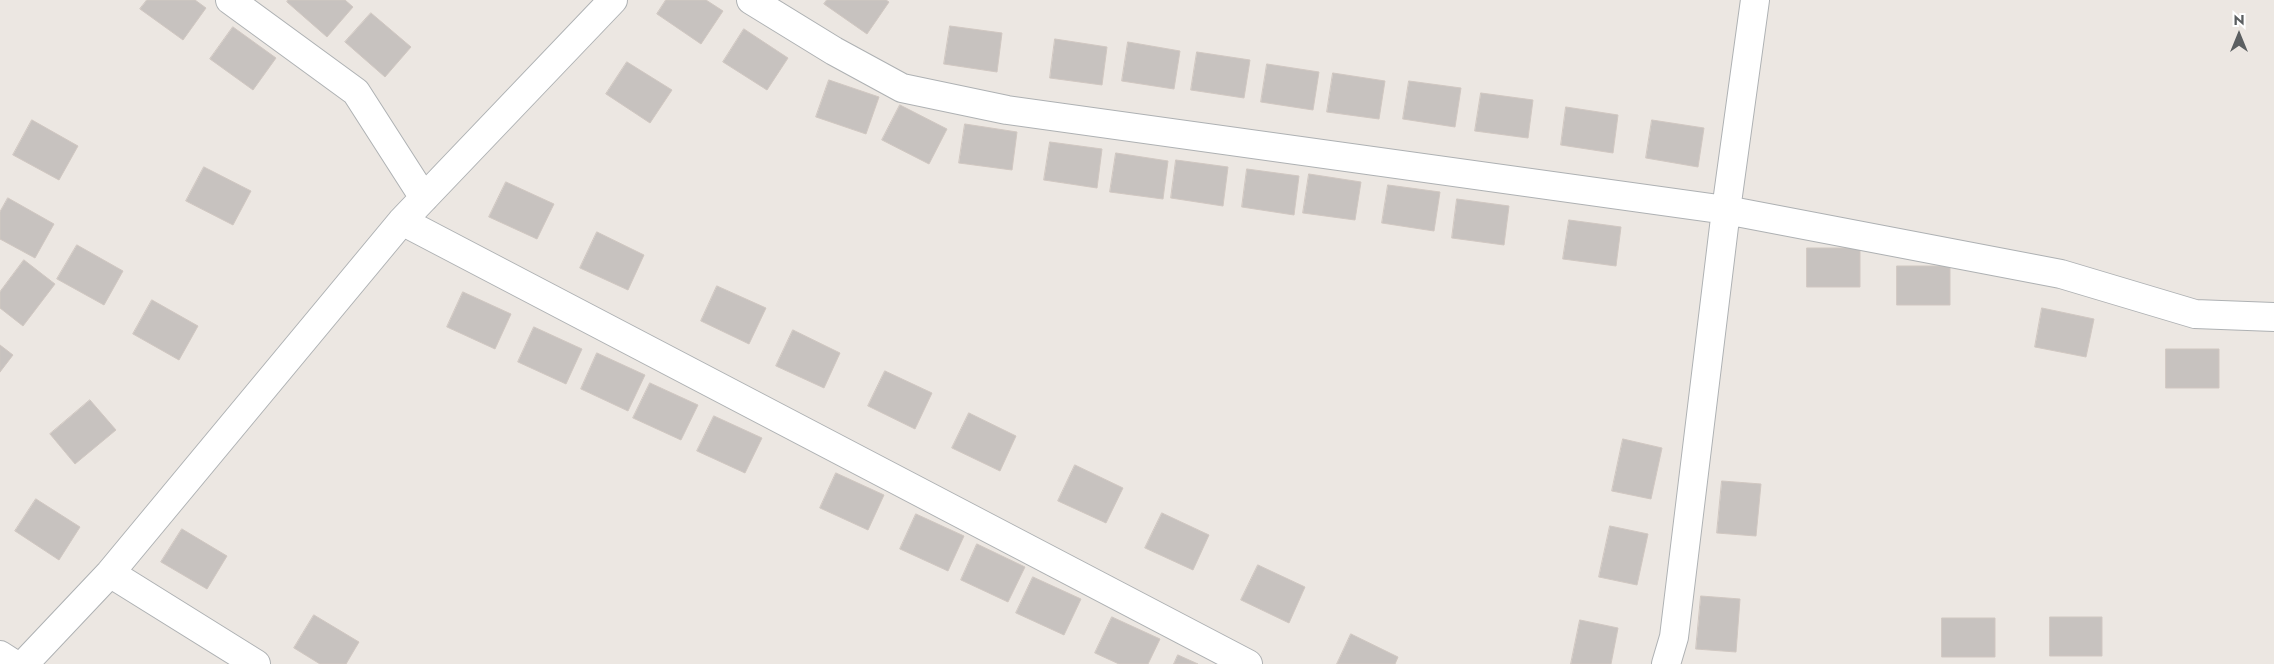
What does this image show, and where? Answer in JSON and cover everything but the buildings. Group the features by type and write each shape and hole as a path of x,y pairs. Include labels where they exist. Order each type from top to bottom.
{"street":[{"path":"230,0 356,92 424,198"},
{"path":"24,664 110,573 402,221 613,0"},
{"path":"751,0 834,51 902,88 1006,110 1726,210 2061,274 2195,314 2274,317"},
{"path":"1666,664 1674,637 1726,210 1756,0"},
{"path":"402,221 1248,664"},
{"path":"110,573 256,664"},
{"path":"0,655 14,664"}]}
